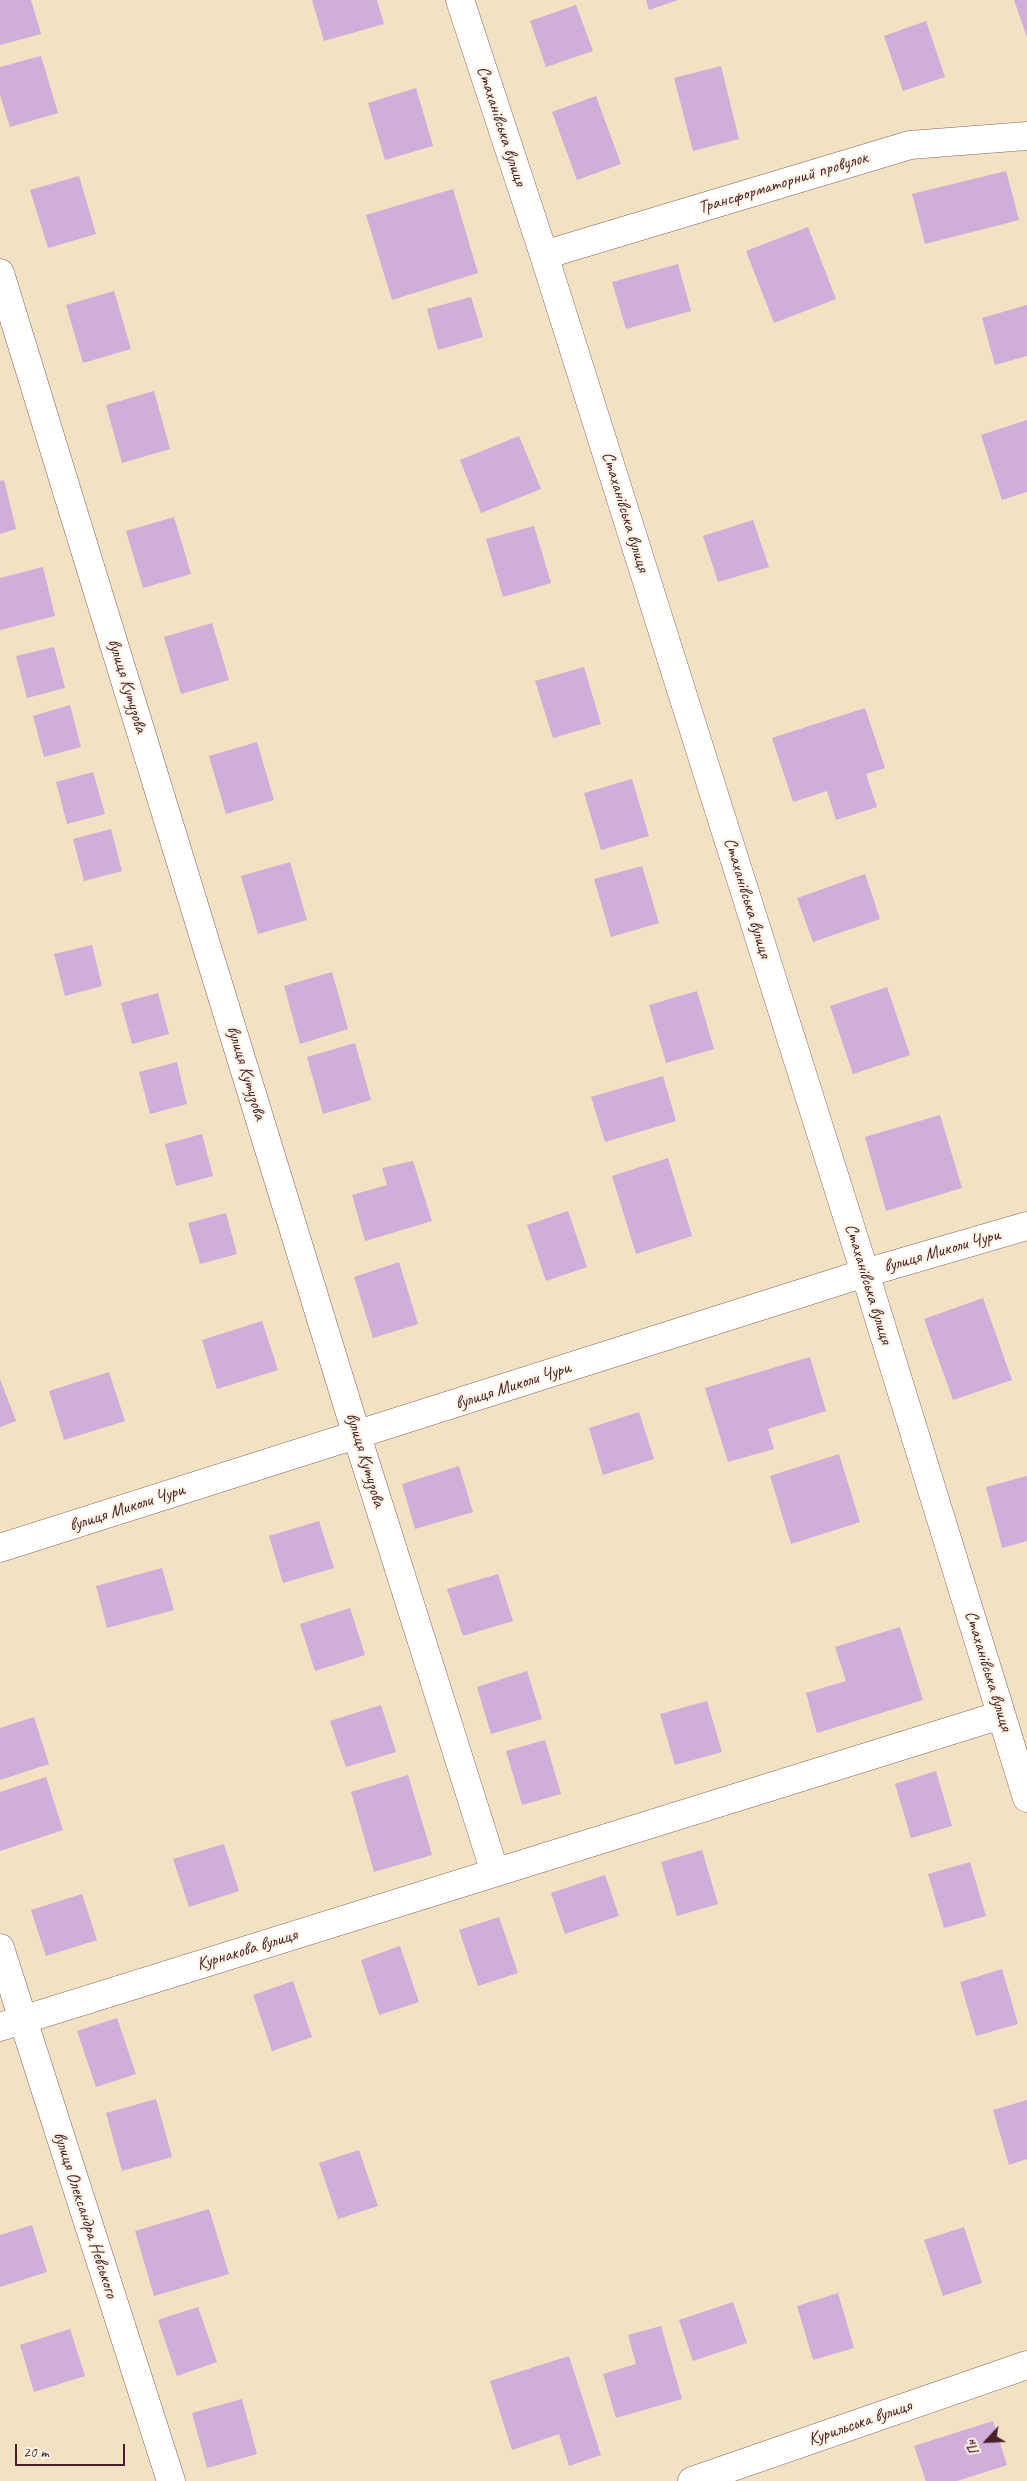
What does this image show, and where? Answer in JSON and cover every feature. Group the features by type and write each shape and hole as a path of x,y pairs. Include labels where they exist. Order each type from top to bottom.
{"street":[{"name":"Стаханівська вулиця","path":"460,0 544,255 865,1273 1027,1798"},
{"name":"Трансформаторний провулок","path":"544,255 910,145 1027,136"},
{"name":"вулиця Кутузова","path":"0,273 357,1436 495,1873"},
{"name":"вулиця Миколи Чури","path":"0,1548 865,1273 1027,1226"},
{"name":"Курнакова вулиця","path":"12,2024 1001,1715"},
{"name":"вулиця Олександра Невського","path":"0,1948 12,2024 171,2481"},
{"name":"Курильська вулиця","path":"692,2481 1027,2365"}],"building":[{"path":"0,0 31,0 41,34 0,45"},
{"path":"312,0 377,0 384,24 324,41"},
{"path":"646,0 678,0 649,10"},
{"path":"1014,0 1027,0 1027,37"},
{"path":"576,5 593,51 546,67 530,21"},
{"path":"926,21 945,77 903,91 884,36"},
{"path":"41,56 58,113 10,127 0,95 0,67"},
{"path":"721,66 739,139 693,151 674,78"},
{"path":"416,88 433,146 385,160 368,103"},
{"path":"596,96 621,164 577,180 552,112"},
{"path":"1006,171 1019,220 925,244 912,194"},
{"path":"79,176 96,234 48,248 30,190"},
{"path":"453,189 478,273 392,300 366,215"},
{"path":"808,227 836,299 774,323 746,251"},
{"path":"678,264 691,311 626,329 612,282"},
{"path":"114,291 131,349 83,363 66,305"},
{"path":"471,297 483,337 438,350 427,309"},
{"path":"1027,305 1027,356 995,365 982,318"},
{"path":"154,391 170,449 122,463 106,405"},
{"path":"1027,420 1027,492 1002,500 981,435"},
{"path":"519,436 541,489 481,513 460,460"},
{"path":"4,480 16,529 0,534 0,481"},
{"path":"174,517 191,574 143,588 126,531"},
{"path":"753,520 769,567 718,582 703,536"},
{"path":"534,526 551,583 503,597 486,539"},
{"path":"43,567 55,616 0,630 0,578"},
{"path":"212,623 229,680 181,694 164,637"},
{"path":"54,647 65,688 27,698 16,656"},
{"path":"584,667 601,724 553,738 535,681"},
{"path":"70,705 81,747 44,757 33,716"},
{"path":"865,708 885,768 866,774 877,807 836,820 827,791 793,802 772,738"},
{"path":"257,742 274,800 226,814 209,756"},
{"path":"93,772 105,814 67,824 56,782"},
{"path":"632,779 649,836 601,850 584,793"},
{"path":"111,829 122,871 84,881 73,839"},
{"path":"290,862 307,920 258,934 241,876"},
{"path":"642,866 659,923 611,937 594,879"},
{"path":"865,874 880,919 813,942 797,898"},
{"path":"92,945 102,986 65,996 54,954"},
{"path":"332,972 348,1029 300,1044 284,986"},
{"path":"887,987 910,1055 853,1074 830,1006"},
{"path":"697,991 714,1049 666,1063 649,1005"},
{"path":"158,993 169,1034 132,1044 121,1003"},
{"path":"355,1043 371,1100 323,1114 307,1057"},
{"path":"177,1062 187,1104 150,1114 139,1072"},
{"path":"663,1076 676,1121 605,1142 591,1097"},
{"path":"940,1115 962,1188 886,1211 865,1137"},
{"path":"202,1134 213,1176 176,1186 165,1144"},
{"path":"668,1158 692,1236 636,1254 612,1176"},
{"path":"413,1161 432,1221 365,1241 352,1195 387,1185 382,1168"},
{"path":"568,1211 587,1267 546,1281 527,1225"},
{"path":"226,1213 237,1254 200,1264 188,1223"},
{"path":"399,1262 418,1324 373,1338 354,1277"},
{"path":"983,1298 1012,1380 953,1400 924,1319"},
{"path":"262,1321 278,1370 217,1389 202,1340"},
{"path":"810,1357 826,1411 768,1429 774,1449 728,1462 705,1388"},
{"path":"109,1372 125,1421 64,1440 49,1391"},
{"path":"0,1379 16,1421 0,1427"},
{"path":"639,1412 654,1459 603,1475 589,1428"},
{"path":"839,1454 860,1522 791,1544 770,1476"},
{"path":"459,1466 473,1512 415,1529 402,1484"},
{"path":"1027,1476 1027,1541 1002,1548 986,1487"},
{"path":"319,1521 334,1568 283,1583 269,1536"},
{"path":"162,1568 174,1610 107,1628 96,1586"},
{"path":"498,1574 513,1621 463,1636 447,1589"},
{"path":"350,1608 365,1655 315,1671 300,1624"},
{"path":"900,1627 923,1700 817,1733 806,1693 846,1681 835,1647"},
{"path":"527,1671 542,1719 491,1734 477,1687"},
{"path":"707,1701 722,1752 675,1765 660,1714"},
{"path":"381,1705 396,1752 346,1767 330,1721"},
{"path":"34,1717 49,1764 0,1780 0,1728"},
{"path":"545,1740 561,1794 522,1805 506,1751"},
{"path":"936,1771 952,1826 911,1838 895,1784"},
{"path":"408,1775 432,1855 374,1872 351,1792"},
{"path":"46,1777 63,1830 0,1851 0,1792"},
{"path":"224,1844 239,1891 189,1907 173,1859"},
{"path":"702,1850 718,1904 677,1916 661,1862"},
{"path":"970,1862 986,1916 944,1928 928,1874"},
{"path":"605,1875 619,1916 565,1934 551,1893"},
{"path":"82,1894 97,1940 46,1956 31,1910"},
{"path":"499,1917 518,1973 478,1986 459,1930"},
{"path":"400,1946 419,2002 379,2015 361,1960"},
{"path":"1002,1969 1018,2024 976,2036 960,1982"},
{"path":"293,1981 312,2037 272,2051 253,1995"},
{"path":"117,2018 136,2074 96,2087 77,2031"},
{"path":"156,2099 172,2157 122,2171 106,2113"},
{"path":"1027,2100 1027,2159 1009,2165 993,2110"},
{"path":"359,2150 378,2206 338,2219 319,2163"},
{"path":"209,2209 229,2274 154,2296 135,2231"},
{"path":"32,2225 47,2272 0,2287 0,2235"},
{"path":"964,2227 982,2283 943,2296 924,2240"},
{"path":"838,2293 854,2348 813,2360 797,2306"},
{"path":"733,2302 747,2343 693,2361 679,2320"},
{"path":"198,2307 217,2362 177,2376 158,2320"},
{"path":"661,2326 682,2399 616,2418 603,2374 636,2364 628,2335"},
{"path":"70,2329 85,2376 34,2392 20,2345"},
{"path":"569,2356 601,2455 569,2466 559,2434 512,2450 490,2381"},
{"path":"242,2399 257,2454 207,2468 192,2413"},
{"path":"993,2421 1007,2465 957,2481 926,2481 914,2446"}]}
